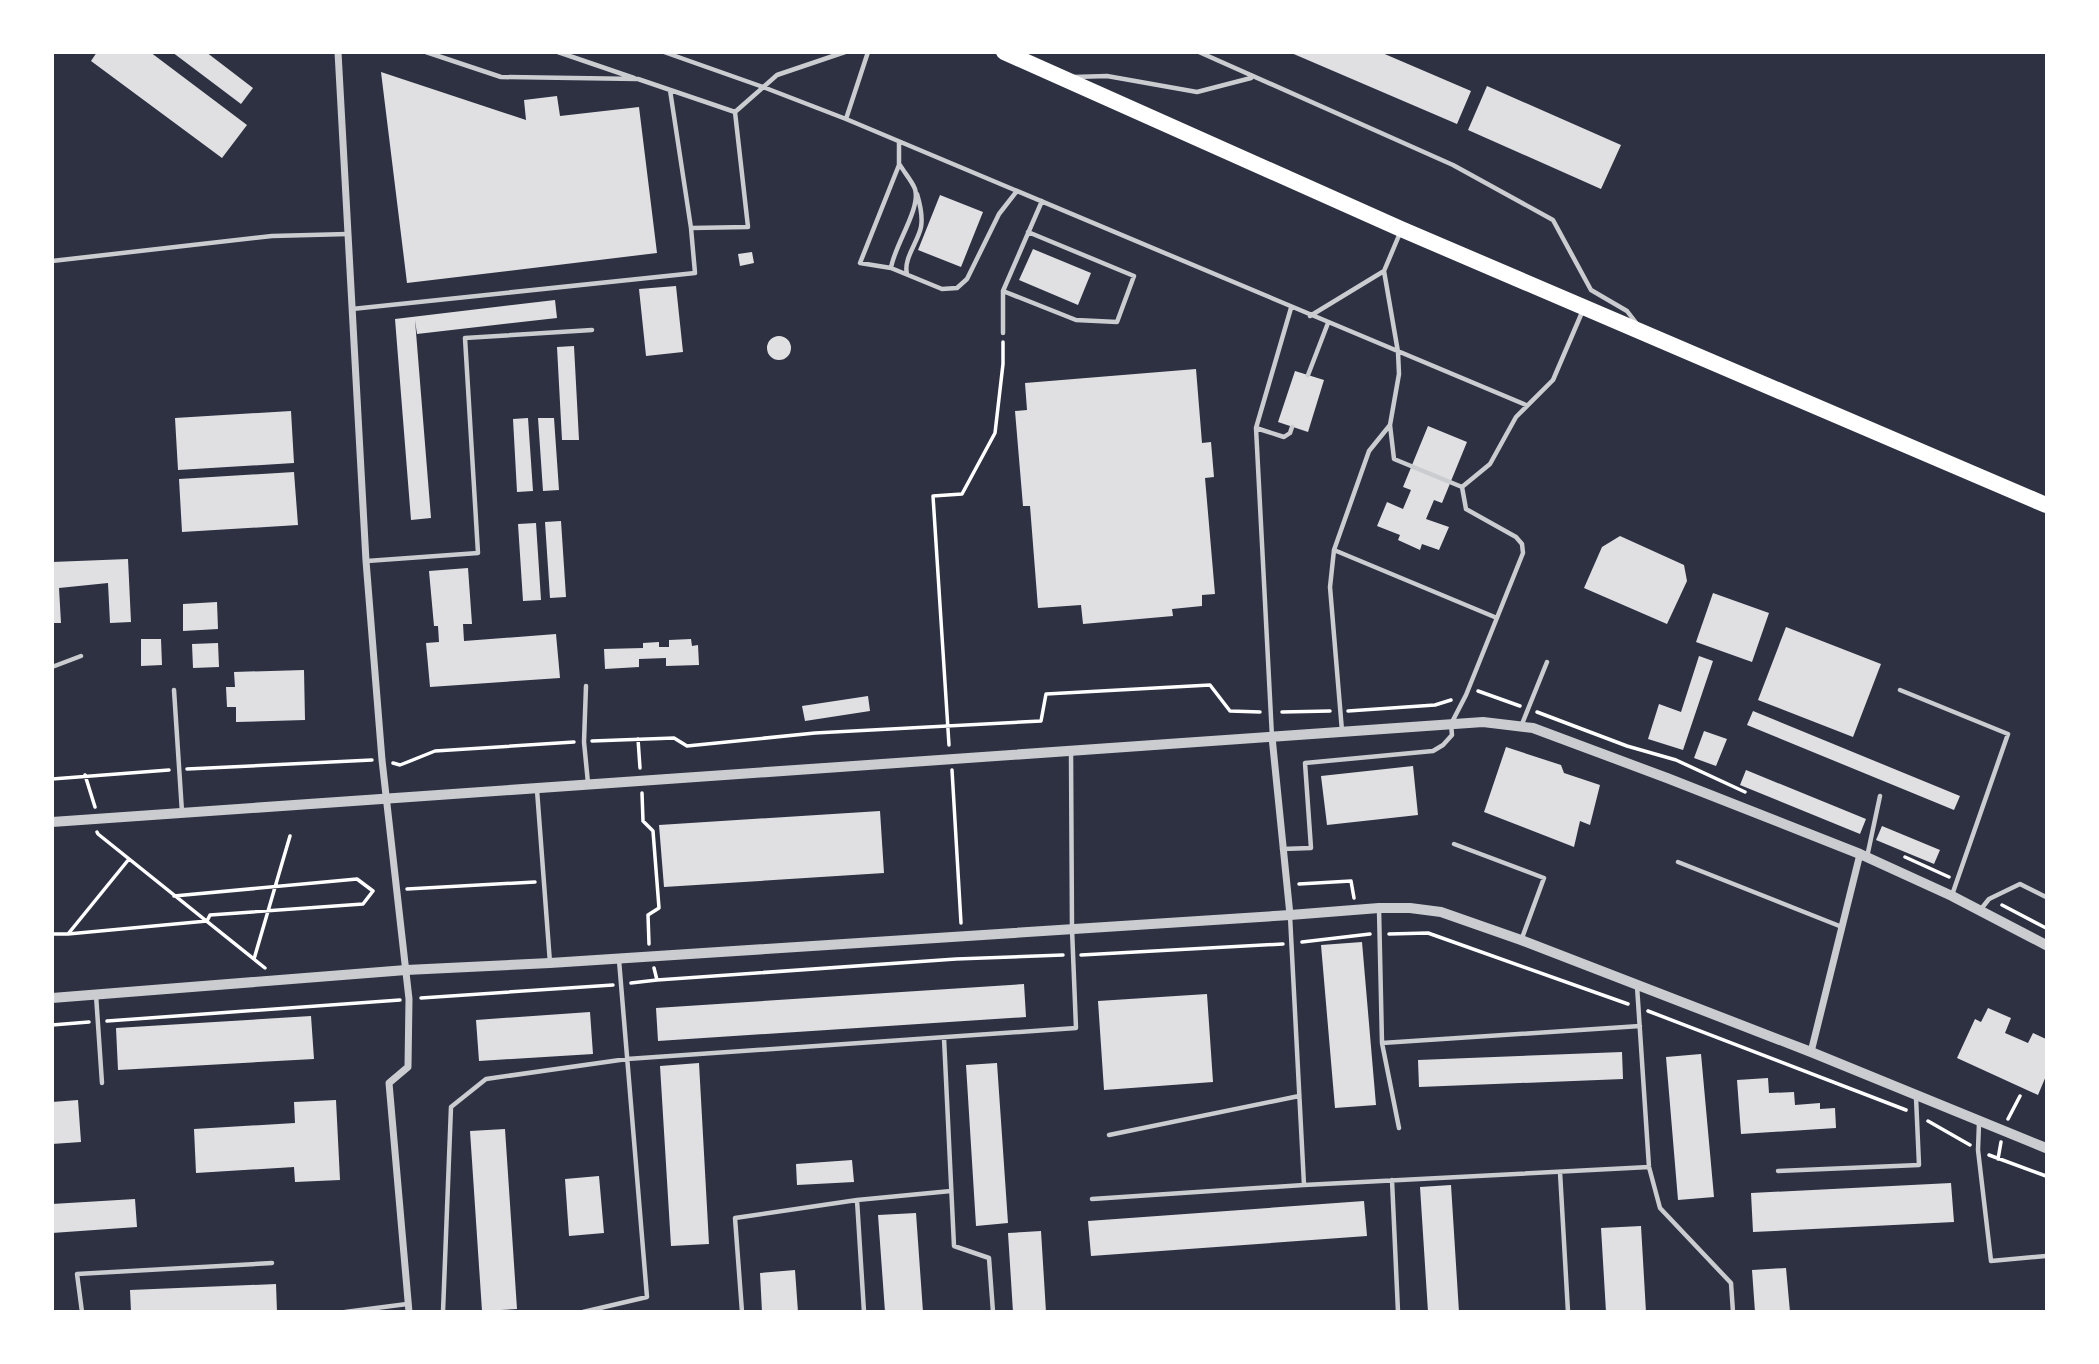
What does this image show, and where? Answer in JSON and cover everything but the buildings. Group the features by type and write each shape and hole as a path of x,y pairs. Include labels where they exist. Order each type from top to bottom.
{"highway":[{"path":"1004,52 1401,229 2046,505"}],"street":[{"path":"338,52 366,561 382,760 409,999 408,1067 389,1083 409,1308"},
{"path":"52,822 1483,722 1522,725 1667,778 1863,856 1952,895 2046,945"},
{"path":"1272,737 1290,915"},
{"path":"1811,1052 1863,856"},
{"path":"52,998 406,970 1290,915 1355,908 1410,908 1441,912 1521,940 1811,1052 2046,1149"}],"lane":[{"path":"426,52 443,55 501,77 638,79"},
{"path":"558,52 735,112"},
{"path":"664,52 846,119 1526,405"},
{"path":"735,112 777,75 845,52"},
{"path":"846,119 868,52"},
{"path":"1199,52 1453,165 1552,220 1591,290 1627,311 1641,331"},
{"path":"1062,78 1107,76 1197,92 1251,77"},
{"path":"351,309 695,273 691,228 670,90"},
{"path":"691,228 748,228 735,112"},
{"path":"899,142 899,164 860,262 891,268 942,289 957,288 967,279 999,214 1017,191"},
{"path":"899,164 915,190 921,211 922,225 906,266 907,274"},
{"path":"891,268 892,257 914,206 915,190"},
{"path":"1003,333 1003,291 1042,201"},
{"path":"1401,229 1384,271 1398,352 1399,374 1390,425 1394,459 1462,487"},
{"path":"1003,291 1076,320 1117,322 1134,276 1028,232"},
{"path":"52,261 272,236 348,234"},
{"path":"1310,316 1384,271"},
{"path":"1272,737 1256,428 1292,308"},
{"path":"1462,487 1490,464 1516,417 1553,380 1584,308"},
{"path":"1308,375 1328,323"},
{"path":"366,561 478,553 465,338 592,330"},
{"path":"1342,732 1330,587 1334,550 1369,451 1390,425"},
{"path":"1256,428 1284,436 1290,433 1292,427"},
{"path":"1282,849 1311,848 1305,764 1433,751 1452,735 1451,724 1466,695 1523,553 1522,544 1516,537 1466,509 1462,487"},
{"path":"1334,550 1497,618"},
{"path":"52,667 81,656"},
{"path":"1522,725 1547,662"},
{"path":"586,686 584,742 588,784"},
{"path":"174,690 182,813"},
{"path":"1900,690 2008,734 1952,895"},
{"path":"443,1311 451,1107 486,1079 628,1059 1076,1028 1072,929 1071,752"},
{"path":"537,789 550,962"},
{"path":"1863,856 1880,796"},
{"path":"1454,844 1544,878 1521,940"},
{"path":"1678,862 1842,928"},
{"path":"1980,910 1989,899 2020,884 2046,897"},
{"path":"1379,908 1382,1043 1399,1128"},
{"path":"1290,915 1304,1185"},
{"path":"583,1311 647,1297 619,958"},
{"path":"1637,985 1641,1009 1650,1167 1660,1208 1731,1283 1733,1311"},
{"path":"96,994 102,1083"},
{"path":"1382,1043 1640,1026"},
{"path":"944,1038 954,1246 989,1258 993,1311"},
{"path":"1109,1135 1299,1096"},
{"path":"1778,1171 1919,1165 1916,1096"},
{"path":"1979,1122 1978,1150 1991,1261 2046,1256"},
{"path":"1092,1199 1650,1167"},
{"path":"1560,1172 1569,1311"},
{"path":"1392,1180 1398,1311"},
{"path":"742,1311 735,1218 857,1200 951,1191"},
{"path":"857,1200 864,1311"},
{"path":"82,1311 77,1274 272,1263"},
{"path":"345,1311 409,1308"}],"path":[{"path":"956,959 961,936 933,496 962,494 995,433 1003,364 1003,333"},
{"path":"52,779 179,769 382,760 400,765 435,751 674,738 687,746 815,733 1041,721 1046,694 1210,685 1230,710 1271,713 1435,705 1475,690 1528,709"},
{"path":"638,739 643,821 653,831 659,908 648,915 650,956 657,980"},
{"path":"85,775 95,802 98,834 293,990 296,1007"},
{"path":"254,959 290,836"},
{"path":"68,934 129,859"},
{"path":"174,896 357,879 373,891 544,881"},
{"path":"1286,884 1351,881 1355,908"},
{"path":"206,921 210,915 363,904 373,891"},
{"path":"2009,908 2046,928"},
{"path":"52,934 206,921"},
{"path":"52,1025 956,959 1290,944 1381,934 1428,933 1641,1009 1917,1114 1978,1150"},
{"path":"1998,1159 2046,1176"}]}
